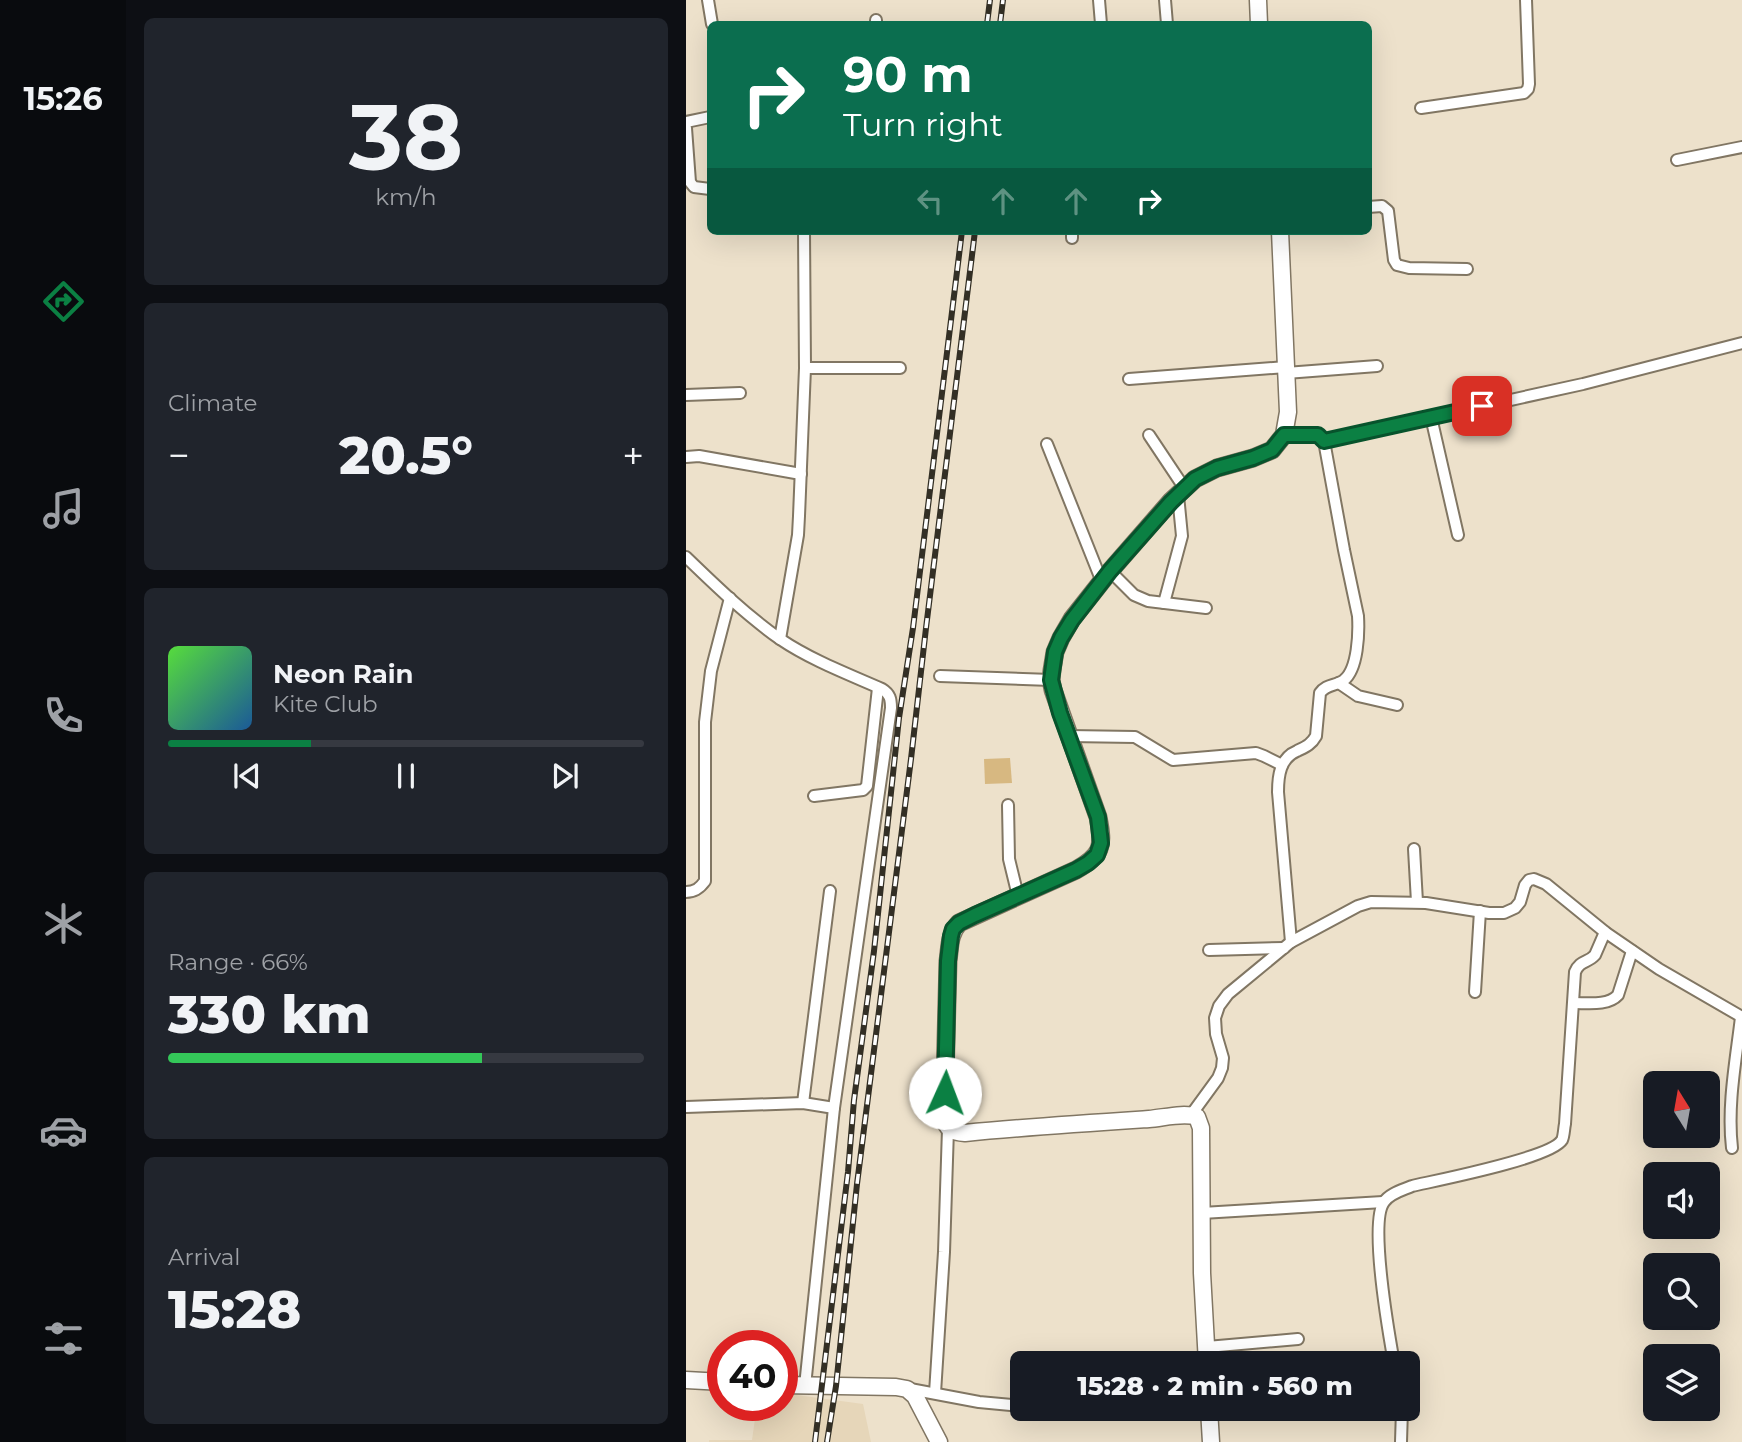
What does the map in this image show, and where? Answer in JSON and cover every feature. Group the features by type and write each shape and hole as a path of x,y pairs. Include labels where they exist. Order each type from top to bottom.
{"street":[{"path":"708,0 712,21"},
{"path":"1099,0 1101,21"},
{"path":"1165,0 1167,21"},
{"path":"1258,0 1259,21"},
{"path":"1421,108 1524,93 1528,89 1530,84 1526,0"},
{"path":"686,122 707,118"},
{"path":"686,128 690,182 694,187 707,189"},
{"path":"1677,160 1742,147"},
{"path":"1372,207 1382,206 1388,211 1394,260 1397,265 1409,268 1467,269"},
{"path":"780,639 798,535 805,368 804,235"},
{"path":"935,1393 948,1129 944,1120 948,961 953,929 959,923 1076,870 1088,863 1100,849 1098,817 1051,680 1055,652 1072,620 1106,576 1181,492 1195,479 1217,468 1272,450 1284,435 1288,412 1280,235"},
{"path":"1324,441 1583,384 1742,342"},
{"path":"1129,379 1377,366"},
{"path":"805,368 900,368"},
{"path":"686,395 740,393"},
{"path":"1431,417 1458,535"},
{"path":"1149,435 1181,492 1182,536 1164,603"},
{"path":"1284,435 1318,435 1324,441 1358,616 1353,668 1347,678 1324,688 1320,693 1317,729 1312,742 1291,754 1282,765 1278,778 1287,945"},
{"path":"1047,444 1106,576 1148,601 1206,608"},
{"path":"686,457 699,456 801,474"},
{"path":"686,557 780,639 883,690 891,698 834,1108 805,1386"},
{"path":"686,892 700,888 705,881 707,696 710,671 730,598"},
{"path":"940,676 1051,680"},
{"path":"1339,683 1358,696 1397,705"},
{"path":"814,796 863,790 867,786 883,690"},
{"path":"1069,736 1135,737 1173,760 1255,753 1282,765"},
{"path":"1008,805 1009,859 1018,896"},
{"path":"1414,849 1417,902"},
{"path":"1191,1115 1222,1068 1223,1058 1216,1034 1215,1018 1219,1006 1228,994 1287,945 1358,906 1371,902 1417,902 1504,913 1515,908 1520,902 1525,885 1534,878 1546,884 1632,951 1741,1017 1731,1111 1732,1149"},
{"path":"803,1103 830,891"},
{"path":"1475,992 1480,911"},
{"path":"1202,1213 1383,1202 1396,1192 1412,1186 1524,1159 1552,1148 1562,1140 1565,1124 1575,972 1577,967 1595,955 1605,932"},
{"path":"1209,950 1287,945"},
{"path":"1574,1003 1614,1000 1632,951"},
{"path":"686,1107 803,1103 834,1108"},
{"path":"948,1129 965,1133 1191,1115 1197,1117 1201,1128 1202,1273 1207,1351"},
{"path":"1383,1202 1378,1234 1385,1317 1392,1351"},
{"path":"1230,1351 1298,1339"},
{"path":"686,1380 707,1381"},
{"path":"798,1386 896,1387 1010,1405"},
{"path":"907,1389 915,1396 939,1442"},
{"path":"1210,1421 1211,1442"},
{"path":"1401,1442 1402,1421"}],"shaded area":[{"path":"798,1395 863,1404 871,1442 709,1442 752,1440 755,1421 798,1421"}],"building":[{"path":"1010,758 1012,783 985,784 984,759"}],"railway":[{"path":"987,21 990,0"},
{"path":"1000,21 1003,0"},
{"path":"815,1442 899,718 913,628 962,235"},
{"path":"827,1442 836,1386 857,1184 975,235"}],"route":[{"path":"945,1093 948,961 953,929 975,915 1076,870 1088,863 1100,849 1098,817 1060,713 1051,680 1055,652 1061,638 1110,571 1195,479 1217,468 1272,450 1284,435 1312,434 1318,435 1324,441 1482,406"}]}
